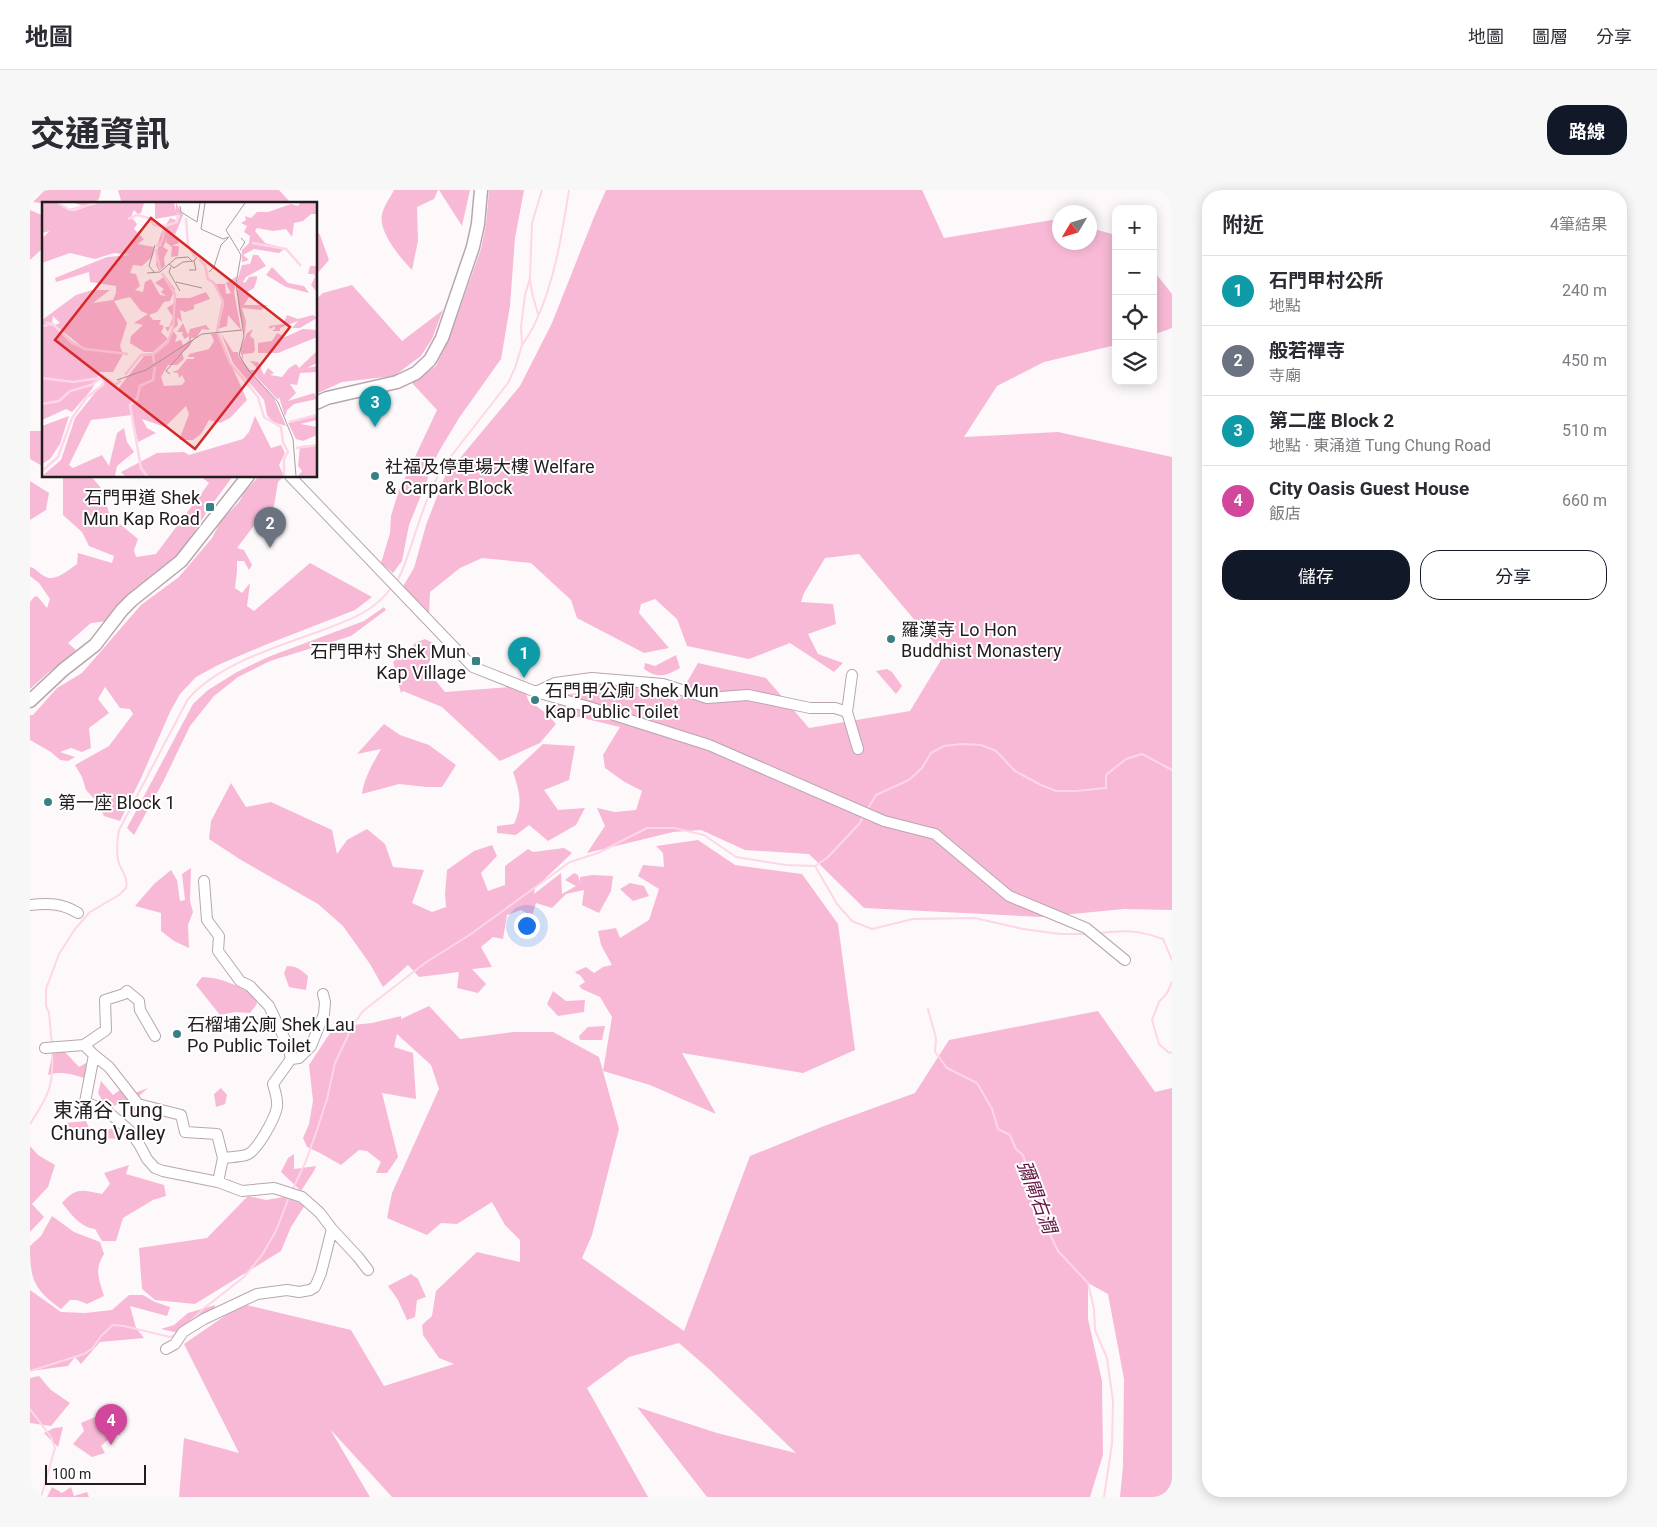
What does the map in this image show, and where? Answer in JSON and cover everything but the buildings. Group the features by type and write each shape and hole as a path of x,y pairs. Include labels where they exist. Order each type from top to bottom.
{"main road":[{"path":"318,402 327,398 397,382 416,373 430,360 442,338 473,247 478,224 481,190"},
{"path":"30,701 62,670 95,645 127,605 181,561 246,478"}],"street":[{"path":"292,478 473,667 536,692 709,745 884,821 935,834 1009,896 1086,928 1125,960"},
{"path":"852,675 847,712 858,749"},
{"path":"536,692 555,683 592,678 663,684 707,698 748,695 810,708 835,708 847,712"},
{"path":"204,881 207,920 219,936 218,951 240,980 250,986 269,1006 288,1046 291,1059"},
{"path":"30,905 58,904 78,913"},
{"path":"50,1047 84,1045 106,1030 105,1000 127,992 139,1001 140,1010 155,1036"},
{"path":"223,1158 247,1155 261,1141 277,1109 277,1098 273,1084 291,1059 299,1058 311,1046 324,1014 325,1002 323,994"},
{"path":"84,1045 109,1067 138,1104 181,1115 185,1132 217,1134 223,1158 218,1182"},
{"path":"94,1055 85,1102 107,1111 129,1130 140,1144 146,1159 155,1168 218,1182 242,1191 274,1188 296,1194 307,1200 320,1213 368,1270"},
{"path":"166,1349 175,1344 183,1332 204,1319 257,1294 287,1290 299,1292 315,1287 321,1273 332,1229"}],"shaded area":[{"path":"45,190 101,190 99,199 95,202 33,202"},
{"path":"118,190 279,190 290,202 121,202"},
{"path":"394,190 438,190 434,199 417,207 418,241 412,270 391,244 383,229 382,215"},
{"path":"439,190 470,190 462,226"},
{"path":"489,190 524,190 515,238 510,306 501,359 459,418 438,453 409,525 402,561 393,573 381,563 390,533 391,516 398,493 437,410 412,383 436,366 451,334 481,249 486,224"},
{"path":"606,190 922,190 944,238 1052,220 1052,250 1097,250 1097,230 1112,234 1112,346 1044,362 997,386 964,437 1058,432 1172,457 1172,910 1124,909 1041,917 864,908 809,854 745,850 701,830 673,832 587,853 605,826 597,808 615,812 636,810 642,791 623,781 605,768 603,755 620,727 570,715 557,720 550,709 563,695 593,691 599,683 624,683 676,701 698,663 766,678 809,728 910,711 944,655 859,554 825,558 804,593 801,602 833,604 836,624 808,634 818,654 843,663 834,672 790,643 749,659 687,646 677,619 655,599 641,604 639,613 669,648 644,653 577,618 571,600 531,563 482,558 460,568 430,592 429,616 402,588 414,568 426,525 445,476 520,386 552,323"},
{"path":"30,210 42,215 42,249 30,260"},
{"path":"318,233 320,235 329,260 318,273"},
{"path":"1157,275 1172,294 1172,328 1157,334"},
{"path":"352,285 402,341 443,310 432,339 421,356 394,376 342,382 318,393 318,297 323,293"},
{"path":"30,431 42,431 42,466 30,459"},
{"path":"63,478 93,478 101,488 110,516 138,539 134,550 136,557 156,554 209,483 203,478 232,478 210,507 177,559 132,591 113,610 108,621 91,623 68,643 76,650 72,655 30,689 30,602 37,596 47,608 50,599 39,583 30,576 30,567 48,578 53,578 77,564 78,553 112,563 114,556 89,546 82,532 63,515"},
{"path":"257,478 282,478 278,482 274,506 256,523 237,548 244,550 252,565 249,570 244,561 237,561 235,588 242,593 250,583 247,606 254,611 310,563 372,597 355,610 265,645 218,665 196,677 180,694 170,712 120,821 104,816 98,803 86,790 82,777 75,765 109,746 133,714 130,709 120,708 105,687 98,699 109,713 89,728 91,748 82,752 71,748 60,752 75,757 68,761 60,760 51,752 30,740 30,715 33,715 57,688 82,673 141,605 179,577 212,538 221,521 239,502"},
{"path":"30,481 49,493 46,510 30,520"},
{"path":"384,607 386,610 351,636 270,661 238,677 214,696 190,726 163,782 134,835 127,828 193,704 208,690 237,672 268,657 364,621"},
{"path":"425,639 435,644 427,670 445,692 524,686 528,700 547,714 556,724 540,743 500,761 442,707 403,691 401,693 393,662 417,642"},
{"path":"676,655 680,668 670,673 658,675 644,669 645,663 655,666"},
{"path":"887,669 892,672 902,686 896,694 876,671"},
{"path":"384,724 400,735 429,745 456,765 442,787 399,784 362,794 367,776 381,749 357,754"},
{"path":"543,744 575,746 569,780 544,790 558,810 585,808 576,825 548,841 529,825 516,835 497,833 497,826 514,824 519,810 519,792 513,772"},
{"path":"231,783 246,807 271,802 332,830 337,854 347,840 367,829 385,844 393,867 424,870 412,903 432,912 446,907 447,870 474,851 492,845 497,856 481,873 488,891 505,885 505,866 528,849 533,852 564,848 572,853 535,888 534,894 561,873 562,894 576,886 565,880 574,873 578,875 580,882 580,877 592,875 613,876 611,891 599,913 582,905 584,890 566,894 552,908 536,903 532,916 521,910 507,915 503,939 493,937 481,947 492,967 472,969 486,984 478,993 457,988 459,972 419,977 408,965 383,987 370,964 343,926 318,904 241,860 209,839 211,821"},
{"path":"698,840 735,865 802,874 838,924 855,1050 803,1073 682,1053 716,1114 650,1085 603,1071 612,1017 600,997 579,986 585,982 580,975 575,973 586,967 594,973 603,967 612,965 601,945 598,931 616,928 620,938 649,920 659,889 638,876 643,865 664,867 663,853 656,846"},
{"path":"191,868 190,901 193,912 188,925 189,948 174,941 161,931 161,913 135,906 154,884 171,870 177,880 180,901 185,900 182,874"},
{"path":"630,883 644,886 649,896 633,901 620,889"},
{"path":"287,966 301,970 308,976 306,990 289,987 284,973"},
{"path":"202,977 222,980 242,988 254,995 257,1004 250,1013 235,1012 220,1015 196,985"},
{"path":"553,991 566,1001 585,1000 584,1012 558,1016 547,1004"},
{"path":"429,1006 460,1039 513,1032 553,1032 599,1057 619,1129 592,1235 582,1258 684,1331 750,1156 824,1126 915,1093 949,1040 1098,1011 1155,1092 1172,1088 1172,1497 1120,1497 1123,1466 1124,1379 1108,1294 1088,1283 1088,1319 1102,1381 1103,1455 1090,1497 707,1497 637,1407 717,1433 796,1453 710,1370 679,1343 629,1357 587,1388 648,1497 392,1497 330,1429 370,1497 179,1497 184,1438 239,1453 184,1344 242,1304 351,1330 384,1386 454,1364 439,1358 423,1335 422,1325 432,1316 436,1291 477,1252 520,1262 520,1240 505,1225 492,1202 457,1224 441,1223 427,1235 387,1218 392,1193 439,1089 431,1065 397,1034 394,1047 413,1053 416,1099 382,1093 398,1157 387,1173 376,1173 381,1162 367,1151 359,1150 341,1165 307,1147 303,1138 309,1124 313,1101 309,1065 334,1027 372,1023 401,1016 401,1019"},
{"path":"605,1026 602,1040 580,1040 579,1036 588,1027"},
{"path":"53,1050 65,1052 79,1067 86,1063 92,1081 65,1073 48,1075"},
{"path":"101,1081 113,1095 120,1090 135,1093 148,1088 139,1096 141,1110 131,1119 130,1108 122,1101 111,1108 104,1104 98,1093"},
{"path":"221,1088 227,1095 225,1104 216,1107 214,1094"},
{"path":"86,1121 91,1132 61,1128 65,1123"},
{"path":"114,1128 127,1134 118,1139 102,1138 106,1130"},
{"path":"30,1146 38,1155 55,1165 48,1187 32,1204 44,1217 30,1232"},
{"path":"294,1154 294,1169 316,1166 301,1191 281,1172 288,1158"},
{"path":"129,1165 126,1174 164,1185 166,1196 153,1200 123,1218 116,1241 102,1241 95,1229 80,1223 62,1203 72,1194 80,1191 102,1194 110,1184 104,1173"},
{"path":"248,1196 266,1200 284,1197 305,1205 291,1227 281,1251 195,1304 155,1300 142,1289 139,1248 207,1238"},
{"path":"52,1216 74,1232 100,1242 104,1254 99,1265 98,1275 104,1296 87,1304 77,1300 70,1300 61,1309 39,1289 32,1272 30,1246 41,1236"},
{"path":"411,1274 418,1279 426,1297 417,1300 415,1317 407,1320 398,1300 388,1286"},
{"path":"30,1290 61,1312 85,1313 112,1310 129,1295 143,1295 155,1302 170,1307 167,1316 130,1306 136,1328 144,1338 100,1342 81,1364 75,1357 68,1366 30,1371"},
{"path":"215,1305 214,1310 187,1335 161,1329 174,1325 188,1313"},
{"path":"39,1376 51,1390 70,1403 51,1426 30,1423 30,1378"},
{"path":"104,1413 113,1419 112,1423 121,1435 113,1435 101,1446 105,1453 92,1457 73,1444 84,1431 81,1423"},
{"path":"63,1427 58,1447 44,1433 54,1428"},
{"path":"52,1487 62,1493 71,1487 74,1496 87,1492 89,1497 47,1497"}],"waterway":[{"path":"396,583 426,502 440,473 508,383 515,368 522,345 521,327 525,295 530,278 532,223 542,190"},
{"path":"523,344 535,324 553,273 569,190"},
{"path":"530,280 538,314"},
{"path":"52,1045 49,1013 46,1006 46,989 59,954 75,929 90,912 119,895 126,888 127,884 117,856 119,830 188,699 216,675 251,657 351,619 377,603 391,588"},
{"path":"867,810 876,795 909,780 922,768 931,753 944,746 962,744 981,745 996,751 1015,771 1056,791 1106,788 1106,775 1126,759 1142,754 1172,770"},
{"path":"292,1191 306,1161 317,1130 327,1099 335,1063 353,1025 363,1011 425,963 471,934 570,862 598,853 647,828 674,828 704,835 736,857 786,865 815,866 827,858 859,824 864,816"},
{"path":"815,866 837,904 852,921 872,929 913,919 975,918 1023,929 1060,934 1086,934"},
{"path":"1099,933 1131,931 1163,939 1172,960"},
{"path":"1172,982 1167,993 1159,1002 1152,1020 1159,1044 1169,1053 1172,1052"},
{"name":"彌閘右澗","path":"928,1009 936,1038 935,1052 947,1068 977,1083 992,1109 998,1129 1010,1135 1016,1149 1023,1155 1043,1220 1058,1251 1088,1283 1094,1309 1095,1330 1107,1358 1113,1401 1112,1444 1104,1497"},
{"path":"30,1124 41,1106 51,1083 52,1052"},
{"path":"188,1324 203,1309 244,1277 262,1255 276,1231 289,1197"},
{"path":"30,1371 84,1354 92,1349 101,1336 113,1325 170,1337 177,1334"},
{"path":"30,1409 51,1437 55,1448 41,1497"}],"place":[{"name":"第二座 Block 2","path":"375,427"},
{"name":"社福及停車場大樓 Welfare & Carpark Block","path":"375,476"},
{"name":"石門甲道 Shek Mun Kap Road","path":"210,507"},
{"name":"般若禪寺","path":"270,548"},
{"name":"羅漢寺 Lo Hon Buddhist Monastery","path":"891,639"},
{"name":"石門甲村 Shek Mun Kap Village","path":"476,661"},
{"name":"石門甲村公所","path":"524,678"},
{"name":"石門甲公廁 Shek Mun Kap Public Toilet","path":"535,700"},
{"name":"第一座 Block 1","path":"48,802"},
{"name":"石榴埔公廁 Shek Lau Po Public Toilet","path":"177,1034"},
{"name":"City Oasis Guest House","path":"111,1445"}],"district":[{"name":"東涌谷 Tung Chung Valley","path":"108,1122"}]}
